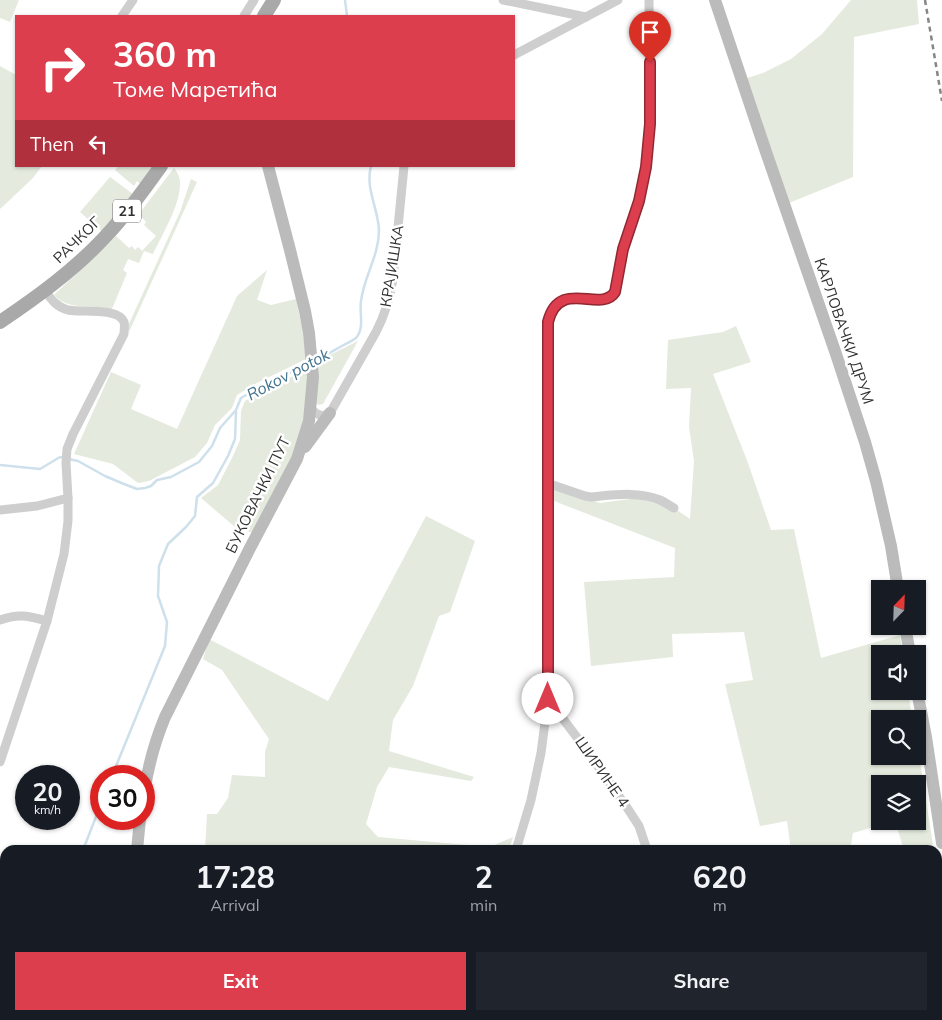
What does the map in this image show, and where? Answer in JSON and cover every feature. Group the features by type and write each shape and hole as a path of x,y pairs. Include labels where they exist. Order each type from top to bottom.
{"main road":[{"path":"265,15 274,0"},
{"name":"КАРЛОВАЧКИ ДРУМ","path":"715,0 865,442 888,532 896,580"},
{"name":"РАЧКОГ","path":"0,322 45,290 104,238 141,194 160,167"},
{"name":"БУКОВАЧКИ ПУТ","path":"149,765 157,736 165,717 250,548 297,460 306,434 313,376 305,311 268,167"},
{"path":"297,460 330,413"},
{"path":"919,700 942,843"},
{"path":"137,845 139,830"}],"street":[{"path":"123,15 132,0"},
{"path":"245,15 254,0"},
{"path":"503,0 586,17"},
{"path":"515,54 618,0"},
{"path":"518,845 531,800 541,753 548,699 547,332 549,318 555,307 566,300 572,298 601,300 608,298 615,292 623,249 639,201 646,167 650,99 649,0"},
{"name":"КРАЈИШКА","path":"330,413 376,332 387,305 393,279 404,167"},
{"path":"0,762 47,621 65,548 68,521 67,450 73,434 124,334 122,319 112,314 62,308 54,303 45,290"},
{"path":"310,407 321,416 326,416 330,413"},
{"path":"547,483 591,497 647,496 674,508"},
{"path":"0,510 37,506 68,498"},
{"path":"0,620 9,616 24,615 47,621"},
{"name":"ШИРИНЕ 4","path":"548,699 626,806 639,826 645,845"}],"shaded area":[{"path":"0,0 19,0 10,22 0,18"},
{"path":"851,0 917,0 919,24 854,37 853,177 789,203 747,78 763,73 791,59 822,34"},
{"path":"0,66 15,74 15,167 41,167 32,179 0,209"},
{"path":"118,167 160,167 142,186 137,181 134,186 115,170"},
{"path":"174,168 180,183 177,200 170,219 153,254 144,251 139,263 128,259 123,270 127,273 112,309 73,305 60,300 54,295 116,236 129,248 132,246 135,250 138,247 142,251 156,236 144,225 146,222 139,214"},
{"path":"110,177 137,197 105,234 80,212"},
{"path":"191,179 197,182 129,332 128,326 180,212"},
{"path":"267,270 257,300 271,305 296,299 306,359 237,395 232,408 215,425 207,443 195,457 149,481 138,483 113,464 74,454 111,372 141,385 131,409 177,429 237,296"},
{"path":"736,326 751,362 713,374 748,463 771,530 794,529 821,658 900,635 902,645 871,645 871,700 909,700 911,710 871,710 871,765 920,765 922,775 871,775 871,828 853,833 851,845 790,845 787,821 760,826 725,684 753,680 744,632 672,634 673,657 591,666 584,582 674,577 675,548 554,501 551,487 600,503 637,498 674,508 690,519 694,461 689,427 691,388 666,389 668,340 723,332"},
{"path":"358,341 323,404 315,403 316,362"},
{"path":"307,369 304,420 293,457 253,533 235,527 201,498 218,485 232,458 240,440 241,411 245,401"},
{"path":"426,516 475,541 450,612 439,616 413,686 393,720 389,751 474,777 471,781 389,767 377,787 366,824 378,837 468,845 205,845 207,814 217,814 228,798 232,775 265,777 265,752 269,739 222,670 203,659 209,639 328,701"},
{"path":"926,800 933,845 902,845 898,830 926,830"},
{"path":"513,837 511,845 495,845"}],"waterway":[{"name":"Rokov potok","path":"345,0 347,15"},
{"name":"Rokov potok","path":"315,360 356,338 359,334 363,292 377,249 379,230 371,190 371,167"},
{"name":"Rokov potok","path":"0,465 40,469 60,457 78,461 105,476 137,489 145,488 151,486 157,480 171,477 199,462 212,446 220,428 236,410 241,398 308,364"},
{"path":"116,765 165,646 167,622 158,596 159,566 168,544 195,516 197,497 213,483 228,456 235,439 236,412"},
{"path":"85,845 91,830"}],"railway":[{"path":"925,0 942,101"}],"route":[{"path":"548,699 548,322 553,309 563,300 572,298 601,300 608,298 615,292 623,249 639,201 646,167 650,124 650,62"}]}
